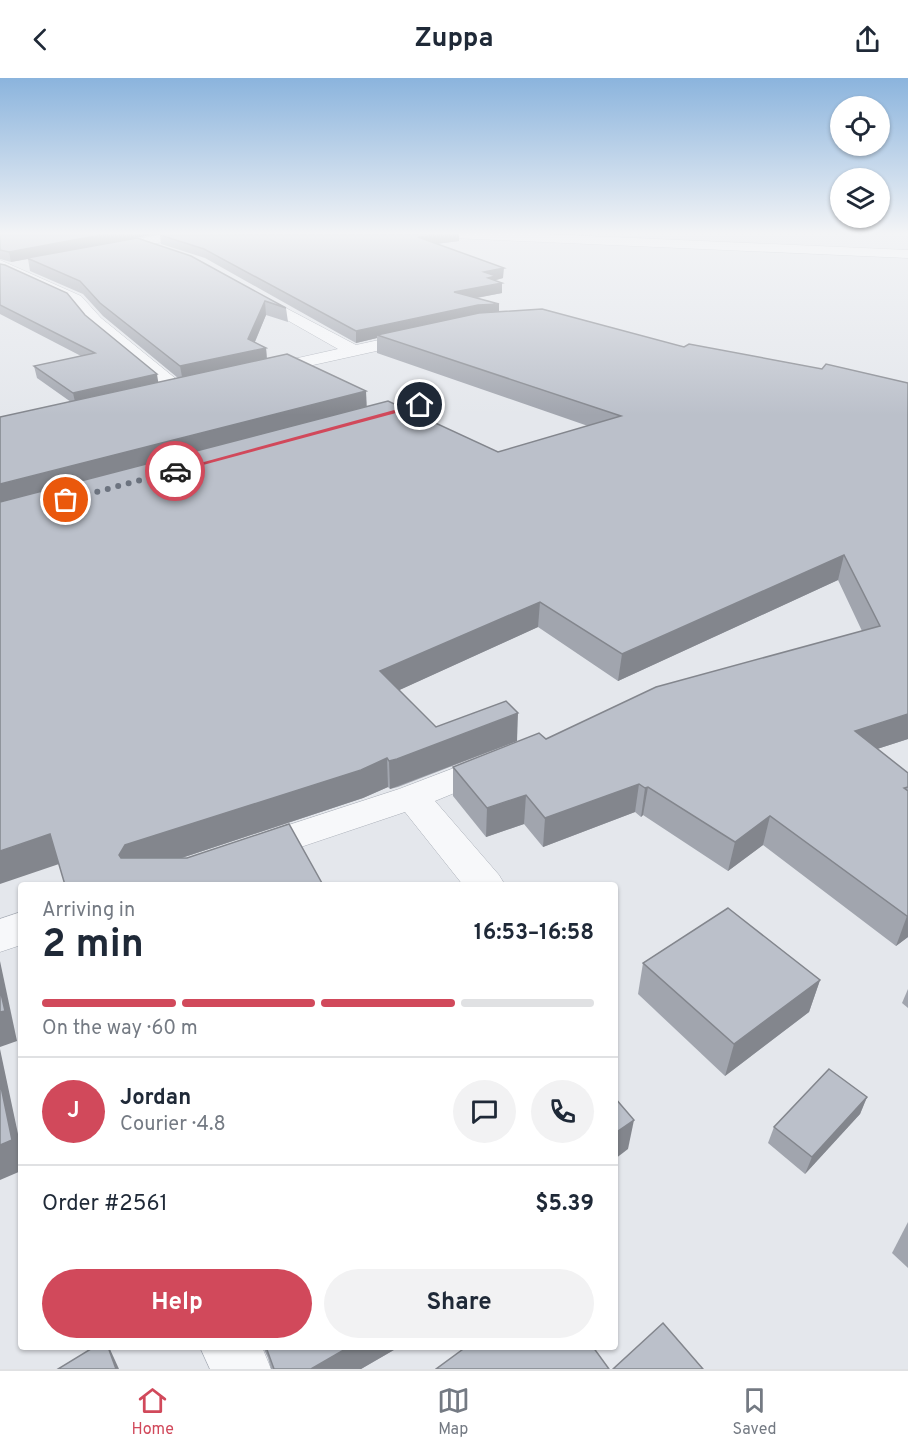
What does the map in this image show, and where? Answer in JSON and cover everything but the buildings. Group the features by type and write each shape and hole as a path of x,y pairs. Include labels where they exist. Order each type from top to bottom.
{"street":[{"path":"65,294 76,299 95,321 178,391"},
{"path":"253,294 354,351"},
{"path":"237,377 433,333"},
{"path":"156,396 202,385"},
{"path":"341,426 420,405"},
{"path":"226,859 412,796 523,752"},
{"path":"412,796 483,882"},
{"path":"0,936 18,929"},
{"path":"232,1350 241,1369"}],"way so far":[{"path":"66,500 175,471"}],"route":[{"path":"175,471 420,405"}]}
